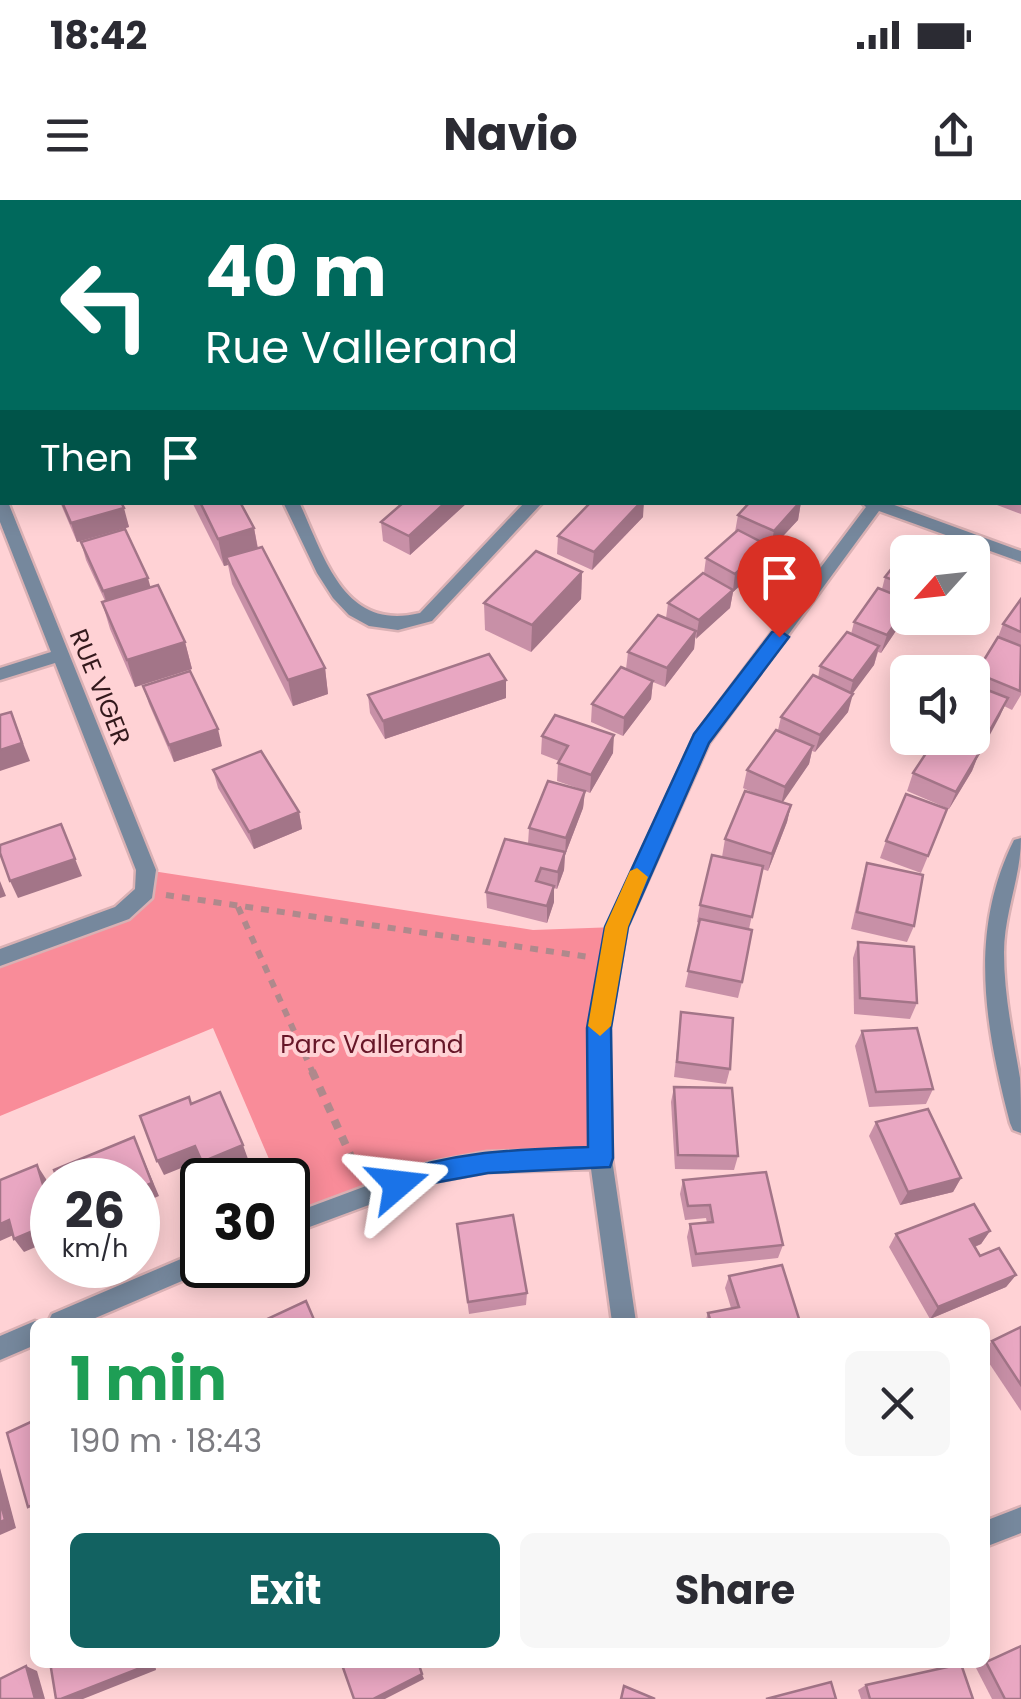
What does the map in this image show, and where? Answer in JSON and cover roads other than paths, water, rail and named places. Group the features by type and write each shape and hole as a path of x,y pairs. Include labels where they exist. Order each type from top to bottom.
{"street":[{"name":"RUE VIGER","path":"0,958 122,913 145,892 146,870 1,505"},
{"path":"292,505 328,576 356,616 383,627 426,616 532,505"},
{"path":"623,1318 601,1158 599,1028 617,927 656,831 701,740 871,505"},
{"path":"875,505 1021,557"},
{"path":"0,674 60,654"},
{"path":"1021,844 1002,881 991,972 1021,1122"},
{"path":"310,1216 428,1173 488,1162 601,1158"},
{"path":"69,1318 180,1270"},
{"path":"0,1348 30,1335"},
{"path":"990,1532 1021,1520"}],"park label":[{"name":"Parc Vallerand","path":"372,1044"}]}
